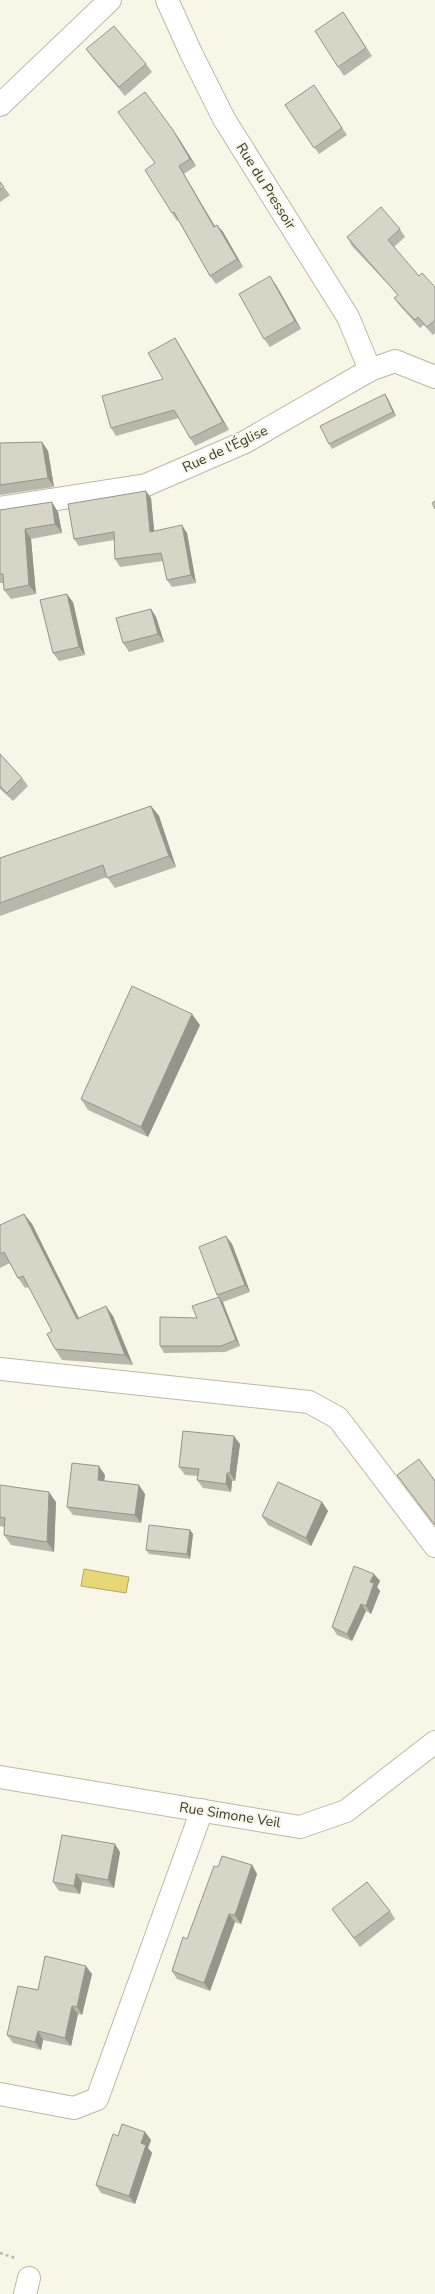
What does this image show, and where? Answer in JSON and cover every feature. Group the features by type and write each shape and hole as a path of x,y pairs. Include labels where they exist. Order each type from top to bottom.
{"street":[{"path":"0,105 110,0"},
{"name":"Rue du Pressoir","path":"167,0 191,53 224,119 348,317 370,370"},
{"name":"Rue de l'Église","path":"0,508 146,485 245,442 370,370 395,361 435,377"},
{"path":"0,1369 309,1402 338,1418 435,1546"},
{"name":"Rue Simone Veil","path":"0,1777 300,1827 346,1811 435,1742"},
{"path":"0,2094 74,2108 97,2099 202,1810"}],"shaded area":[{"path":"84,1569 129,1577 126,1593 81,1586"}],"building":[{"path":"343,12 366,48 338,67 315,31"},
{"path":"114,26 146,64 119,87 86,49"},
{"path":"314,85 342,128 314,148 285,105"},
{"path":"145,92 173,130 190,159 179,166 214,227 217,225 237,259 210,276 174,212 172,213 145,170 155,163 118,112"},
{"path":"0,182 4,187 0,190"},
{"path":"381,207 400,229 388,240 419,276 422,273 435,287 435,320 427,327 418,317 415,320 394,298 398,295 347,237"},
{"path":"270,276 295,321 264,339 239,294"},
{"path":"175,338 223,422 190,438 174,410 111,428 102,396 163,379 148,353"},
{"path":"385,394 393,412 329,444 320,426"},
{"path":"42,442 48,478 0,485 0,443"},
{"path":"146,491 150,532 182,525 191,575 167,580 161,553 115,559 114,532 74,539 68,504"},
{"path":"435,501 435,509 432,503"},
{"path":"52,502 55,524 25,529 29,585 4,590 3,574 0,574 0,510"},
{"path":"67,594 79,647 53,653 40,600"},
{"path":"151,609 158,634 123,643 116,618"},
{"path":"0,754 22,778 7,793 0,786"},
{"path":"151,806 169,856 107,878 103,865 0,903 0,858"},
{"path":"132,986 192,1014 141,1127 81,1099"},
{"path":"24,1214 77,1319 106,1306 125,1355 55,1349 47,1334 52,1331 23,1276 18,1278 4,1252 0,1254 0,1225"},
{"path":"226,1236 245,1285 217,1295 199,1247"},
{"path":"219,1297 236,1340 221,1346 160,1346 160,1317 197,1318 192,1306"},
{"path":"183,1431 234,1436 230,1473 227,1473 226,1484 197,1480 199,1469 179,1467"},
{"path":"419,1459 435,1481 435,1525 397,1475"},
{"path":"72,1463 99,1466 98,1480 139,1485 135,1515 67,1507"},
{"path":"278,1482 322,1502 306,1538 262,1516"},
{"path":"0,1485 49,1492 47,1542 4,1535 5,1518 0,1517"},
{"path":"149,1525 190,1530 187,1554 146,1550"},
{"path":"354,1566 374,1574 370,1582 374,1583 366,1606 361,1604 347,1634 332,1627"},
{"path":"62,1835 115,1844 108,1880 76,1874 74,1886 53,1882"},
{"path":"222,1856 252,1865 235,1915 229,1914 204,1983 172,1971 183,1937 187,1939 214,1866 218,1867"},
{"path":"367,1882 390,1911 354,1938 332,1909"},
{"path":"45,1956 86,1966 77,2007 72,2006 65,2038 38,2031 35,2042 7,2035 18,1986 38,1990"},
{"path":"122,2124 145,2132 141,2143 146,2145 129,2196 96,2185 113,2134 118,2136"}]}
